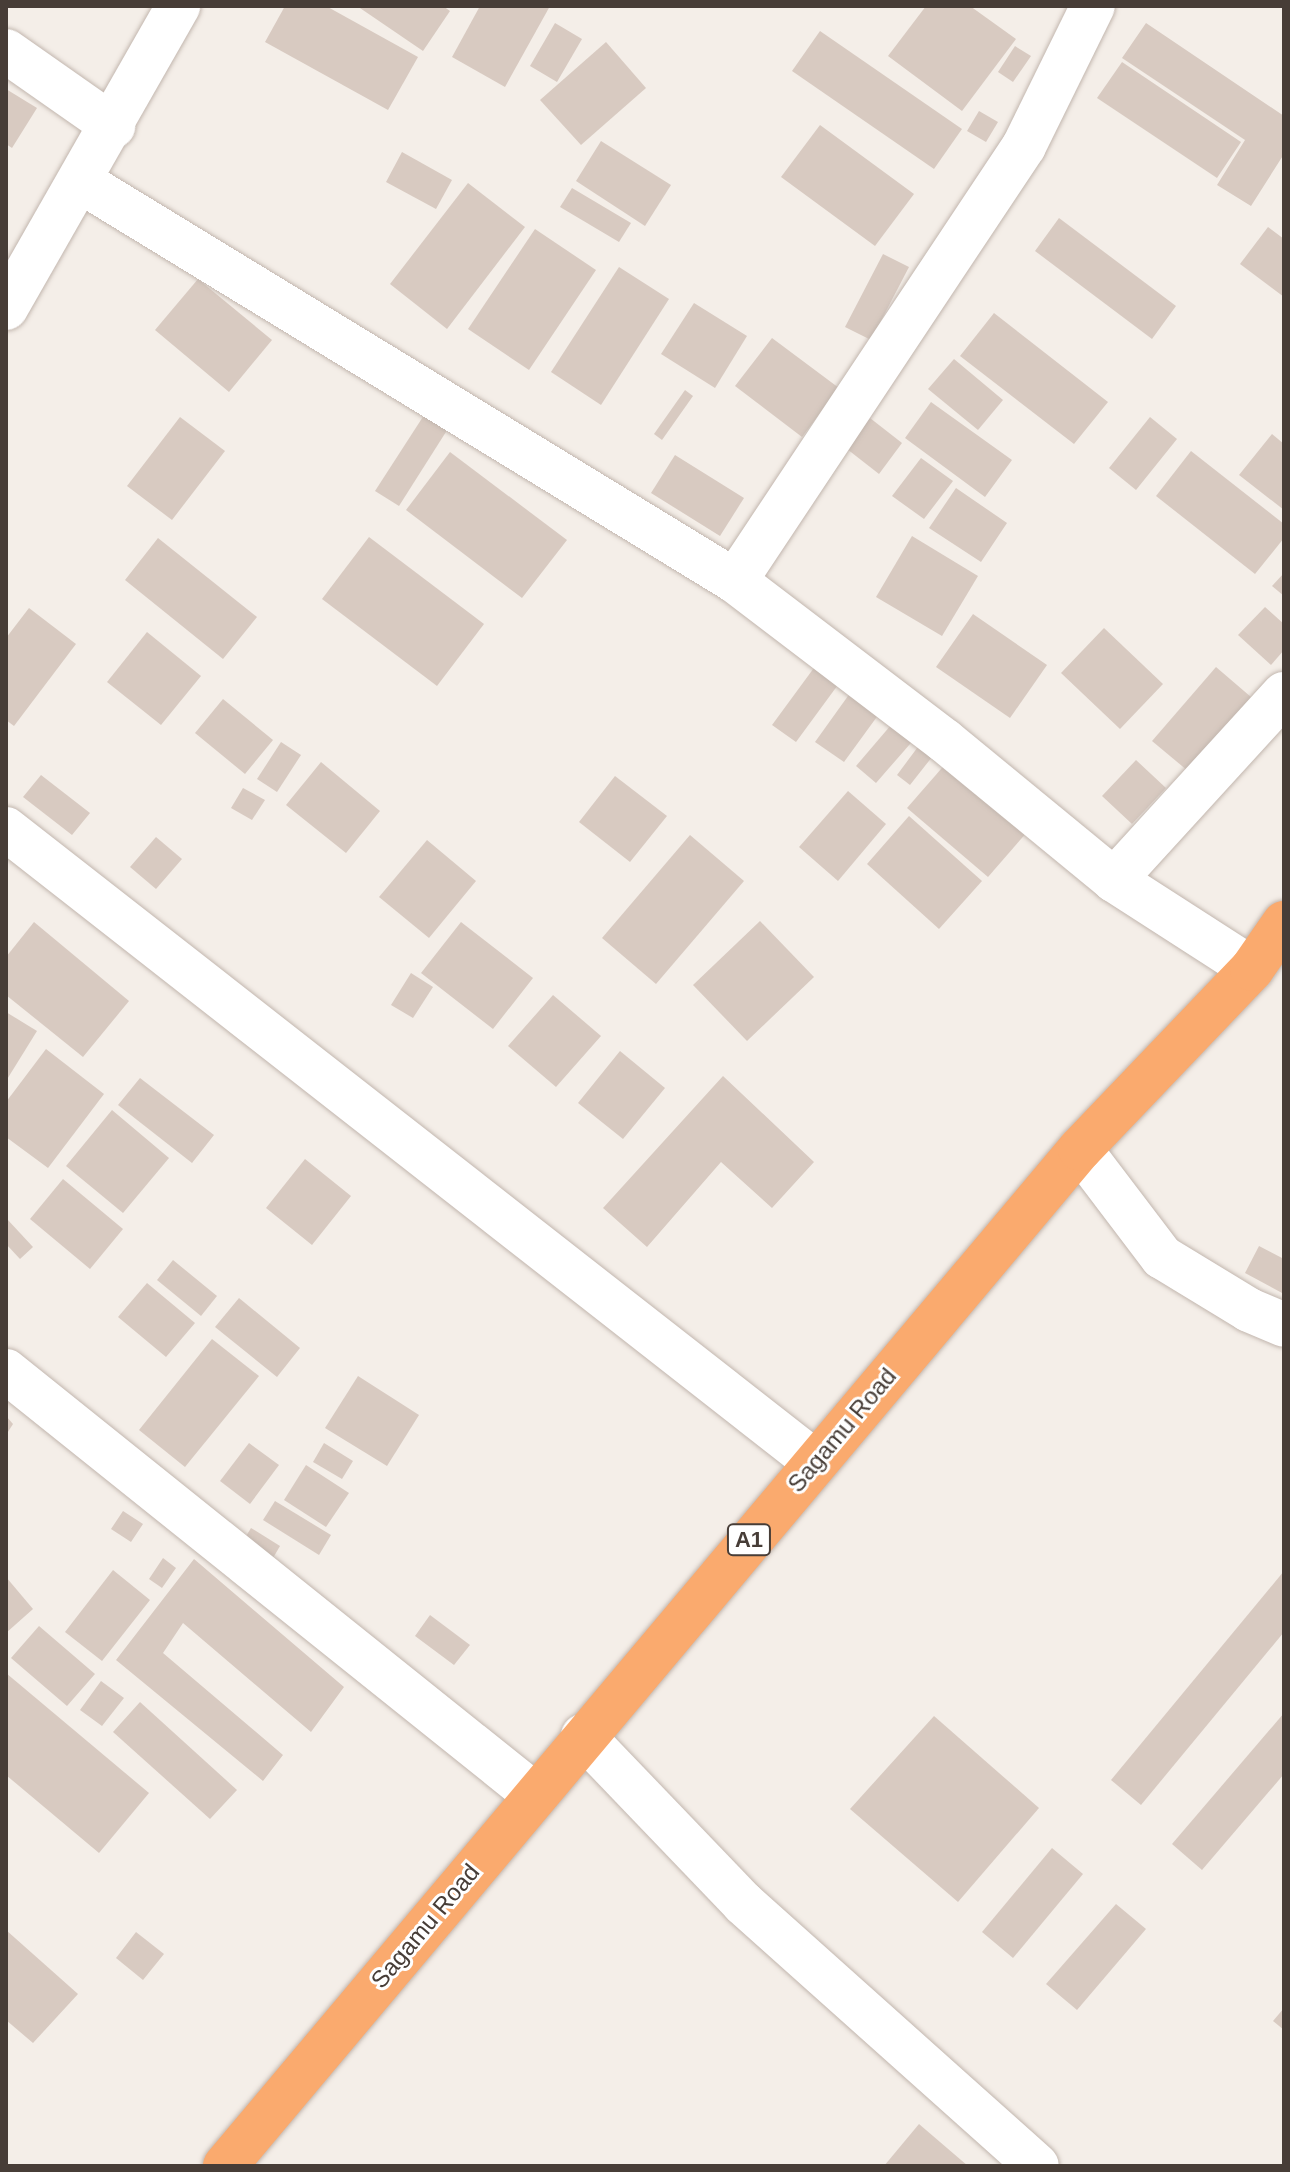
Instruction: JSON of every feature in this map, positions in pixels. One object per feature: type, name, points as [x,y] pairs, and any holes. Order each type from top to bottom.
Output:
[{"type":"highway","name":"Sagamu Road","points":[[225,2166],[583,1736],[1080,1149],[1252,969],[1284,923]]},
{"type":"street","points":[[6,308],[113,126],[178,6]]},
{"type":"street","points":[[735,581],[1024,146],[1093,6]]},
{"type":"street","points":[[6,51],[113,126]]},
{"type":"street","points":[[80,181],[735,581],[945,741],[1114,880],[1252,969]]},
{"type":"street","points":[[1114,880],[1284,694]]},
{"type":"street","points":[[6,829],[815,1462]]},
{"type":"street","points":[[1080,1149],[1162,1257],[1249,1310],[1284,1325]]},
{"type":"street","points":[[6,1371],[535,1795]]},
{"type":"street","points":[[583,1736],[743,1903],[1037,2166]]},
{"type":"building","points":[[285,6],[326,6],[418,57],[388,110],[265,42]]},
{"type":"building","points":[[357,6],[443,6],[450,11],[423,51]]},
{"type":"building","points":[[480,6],[550,6],[505,87],[452,57]]},
{"type":"building","points":[[926,6],[970,6],[1016,39],[962,111],[888,56]]},
{"type":"building","points":[[555,23],[582,39],[557,82],[530,66]]},
{"type":"building","points":[[1146,23],[1284,116],[1284,154],[1251,206],[1217,185],[1245,140],[1122,58]]},
{"type":"building","points":[[820,31],[962,129],[934,169],[792,71]]},
{"type":"building","points":[[606,42],[646,88],[581,145],[540,100]]},
{"type":"building","points":[[1015,46],[1031,56],[1013,82],[998,72]]},
{"type":"building","points":[[1122,62],[1241,142],[1217,178],[1097,98]]},
{"type":"building","points":[[6,89],[37,108],[12,148],[6,144]]},
{"type":"building","points":[[979,111],[998,122],[986,142],[967,131]]},
{"type":"building","points":[[820,125],[914,194],[875,246],[781,177]]},
{"type":"building","points":[[601,141],[671,185],[645,226],[576,181]]},
{"type":"building","points":[[402,152],[452,180],[436,209],[386,182]]},
{"type":"building","points":[[468,183],[525,227],[447,329],[390,284]]},
{"type":"building","points":[[572,188],[631,223],[619,242],[560,207]]},
{"type":"building","points":[[1059,218],[1176,306],[1152,339],[1035,251]]},
{"type":"building","points":[[1268,227],[1284,239],[1284,297],[1240,264]]},
{"type":"building","points":[[535,229],[596,270],[529,370],[468,329]]},
{"type":"building","points":[[883,254],[909,267],[871,340],[845,327]]},
{"type":"building","points":[[619,267],[669,299],[601,405],[551,372]]},
{"type":"building","points":[[198,279],[272,340],[229,392],[155,330]]},
{"type":"building","points":[[694,303],[747,336],[715,388],[661,354]]},
{"type":"building","points":[[994,313],[1108,402],[1074,444],[960,356]]},
{"type":"building","points":[[772,338],[839,388],[802,437],[735,386]]},
{"type":"building","points":[[954,359],[1003,400],[978,430],[928,389]]},
{"type":"building","points":[[685,390],[693,396],[662,440],[654,434]]},
{"type":"building","points":[[931,402],[1012,460],[985,497],[905,438]]},
{"type":"building","points":[[428,409],[451,424],[399,506],[375,491]]},
{"type":"building","points":[[180,417],[225,451],[172,520],[127,486]]},
{"type":"building","points":[[1150,417],[1177,439],[1136,490],[1109,468]]},
{"type":"building","points":[[870,418],[902,443],[879,474],[847,449]]},
{"type":"building","points":[[1272,434],[1284,444],[1284,510],[1239,475]]},
{"type":"building","points":[[1191,451],[1284,524],[1284,538],[1255,574],[1156,496]]},
{"type":"building","points":[[450,452],[567,540],[522,598],[406,510]]},
{"type":"building","points":[[675,455],[744,498],[720,536],[651,493]]},
{"type":"building","points":[[921,458],[953,481],[924,519],[892,496]]},
{"type":"building","points":[[956,488],[1007,523],[981,562],[929,528]]},
{"type":"building","points":[[912,536],[978,576],[942,636],[876,597]]},
{"type":"building","points":[[369,537],[484,624],[437,686],[322,599]]},
{"type":"building","points":[[158,538],[257,617],[223,659],[125,580]]},
{"type":"building","points":[[1284,573],[1284,596],[1272,586]]},
{"type":"building","points":[[1265,607],[1284,624],[1284,650],[1271,665],[1238,635]]},
{"type":"building","points":[[29,608],[76,644],[14,726],[6,720],[6,638]]},
{"type":"building","points":[[973,614],[1047,665],[1010,718],[936,667]]},
{"type":"building","points":[[1104,628],[1163,684],[1120,729],[1061,673]]},
{"type":"building","points":[[147,632],[201,676],[161,725],[107,682]]},
{"type":"building","points":[[819,661],[843,678],[796,742],[772,725]]},
{"type":"building","points":[[1216,667],[1251,697],[1188,771],[1152,741]]},
{"type":"building","points":[[858,682],[887,703],[844,762],[815,742]]},
{"type":"building","points":[[223,699],[273,740],[245,774],[195,733]]},
{"type":"building","points":[[897,718],[917,736],[876,783],[856,766]]},
{"type":"building","points":[[929,732],[943,743],[910,785],[897,775]]},
{"type":"building","points":[[281,742],[301,755],[277,792],[257,779]]},
{"type":"building","points":[[1136,760],[1166,788],[1132,824],[1102,796]]},
{"type":"building","points":[[948,761],[1028,831],[988,877],[907,808]]},
{"type":"building","points":[[321,762],[380,811],[346,853],[286,805]]},
{"type":"building","points":[[41,775],[90,813],[72,835],[23,797]]},
{"type":"building","points":[[615,776],[667,816],[630,862],[579,822]]},
{"type":"building","points":[[243,788],[265,800],[252,820],[231,808]]},
{"type":"building","points":[[848,791],[886,824],[838,881],[799,847]]},
{"type":"building","points":[[909,816],[982,881],[939,929],[867,864]]},
{"type":"building","points":[[690,835],[744,881],[656,984],[602,938]]},
{"type":"building","points":[[156,837],[182,859],[156,889],[130,867]]},
{"type":"building","points":[[427,840],[476,881],[429,938],[379,897]]},
{"type":"building","points":[[760,921],[814,977],[747,1041],[693,985]]},
{"type":"building","points":[[34,922],[129,1001],[83,1057],[6,995],[6,957]]},
{"type":"building","points":[[461,922],[533,978],[493,1029],[421,973]]},
{"type":"building","points":[[411,973],[433,987],[413,1018],[391,1005]]},
{"type":"building","points":[[553,995],[601,1036],[556,1087],[508,1046]]},
{"type":"building","points":[[6,1012],[37,1031],[6,1081]]},
{"type":"building","points":[[46,1049],[104,1094],[48,1168],[6,1137],[6,1102]]},
{"type":"building","points":[[620,1051],[665,1088],[623,1139],[578,1103]]},
{"type":"building","points":[[723,1076],[814,1162],[772,1208],[721,1162],[647,1247],[603,1208]]},
{"type":"building","points":[[140,1078],[214,1135],[192,1163],[118,1105]]},
{"type":"building","points":[[112,1110],[169,1158],[123,1213],[66,1166]]},
{"type":"building","points":[[305,1159],[351,1196],[312,1245],[266,1208]]},
{"type":"building","points":[[63,1179],[123,1229],[90,1269],[30,1219]]},
{"type":"building","points":[[7,1219],[33,1247],[20,1259],[6,1244]]},
{"type":"building","points":[[1259,1246],[1284,1259],[1284,1294],[1245,1273]]},
{"type":"building","points":[[173,1260],[217,1296],[201,1316],[157,1280]]},
{"type":"building","points":[[147,1283],[195,1323],[166,1357],[118,1317]]},
{"type":"building","points":[[239,1298],[300,1348],[277,1377],[215,1327]]},
{"type":"building","points":[[212,1339],[259,1376],[185,1467],[139,1430]]},
{"type":"building","points":[[358,1376],[419,1415],[387,1466],[325,1428]]},
{"type":"building","points":[[6,1416],[13,1424],[6,1435]]},
{"type":"building","points":[[249,1443],[279,1465],[250,1504],[220,1481]]},
{"type":"building","points":[[324,1443],[353,1461],[342,1479],[313,1462]]},
{"type":"building","points":[[306,1465],[349,1493],[326,1527],[284,1500]]},
{"type":"building","points":[[275,1501],[331,1535],[319,1555],[263,1520]]},
{"type":"building","points":[[123,1511],[143,1524],[131,1542],[111,1529]]},
{"type":"building","points":[[251,1528],[280,1546],[269,1565],[240,1546]]},
{"type":"building","points":[[163,1558],[176,1568],[162,1588],[149,1579]]},
{"type":"building","points":[[194,1559],[344,1687],[311,1732],[183,1623],[163,1653],[283,1755],[263,1781],[116,1660]]},
{"type":"building","points":[[113,1570],[150,1600],[102,1661],[65,1632]]},
{"type":"building","points":[[1284,1571],[1284,1632],[1141,1805],[1111,1780]]},
{"type":"building","points":[[6,1577],[33,1609],[6,1633]]},
{"type":"building","points":[[430,1615],[470,1645],[454,1665],[415,1636]]},
{"type":"building","points":[[39,1626],[95,1674],[67,1706],[11,1658]]},
{"type":"building","points":[[6,1673],[149,1793],[99,1853],[6,1775]]},
{"type":"building","points":[[101,1681],[124,1698],[102,1726],[80,1710]]},
{"type":"building","points":[[140,1702],[237,1790],[210,1819],[113,1732]]},
{"type":"building","points":[[1284,1713],[1284,1774],[1202,1870],[1172,1844]]},
{"type":"building","points":[[934,1716],[1039,1808],[958,1902],[850,1809]]},
{"type":"building","points":[[1052,1848],[1083,1874],[1013,1958],[982,1932]]},
{"type":"building","points":[[1116,1904],[1146,1929],[1077,2010],[1046,1984]]},
{"type":"building","points":[[6,1930],[78,1994],[33,2043],[6,2020]]},
{"type":"building","points":[[136,1932],[164,1954],[143,1980],[116,1958]]},
{"type":"building","points":[[1284,2008],[1284,2030],[1273,2021]]},
{"type":"building","points":[[919,2124],[968,2166],[884,2166]]}]
